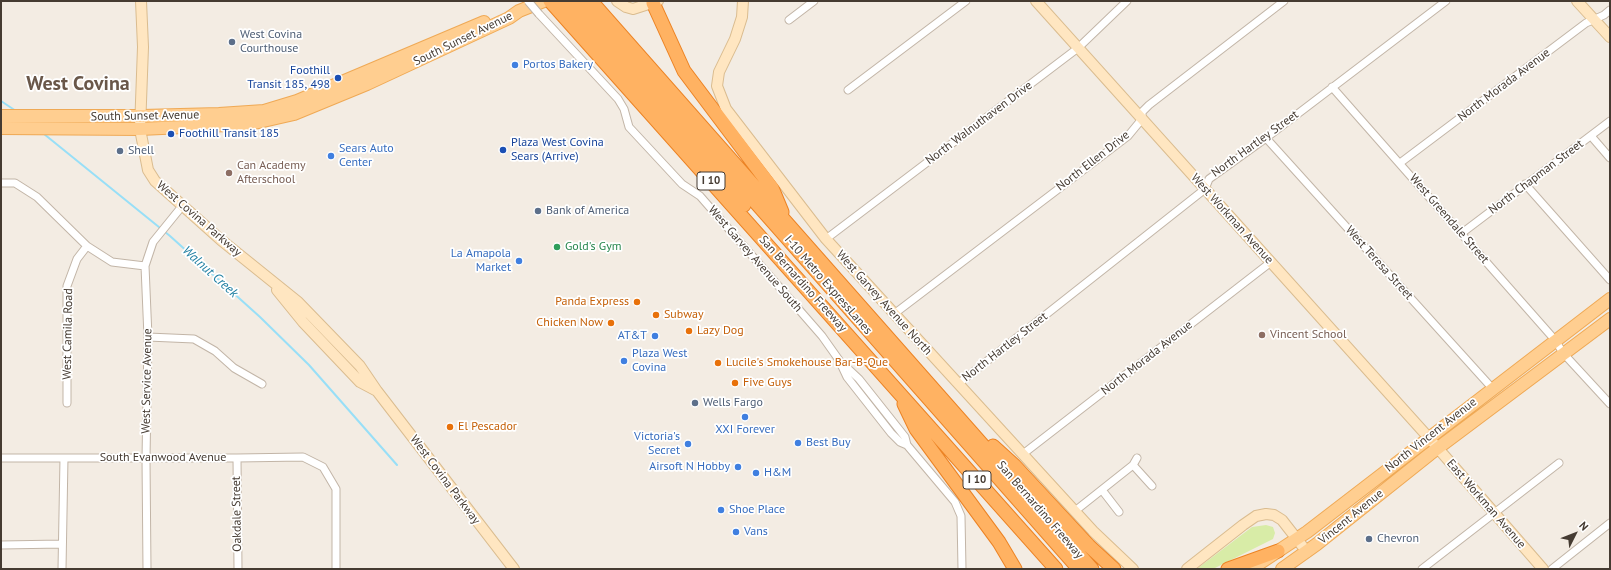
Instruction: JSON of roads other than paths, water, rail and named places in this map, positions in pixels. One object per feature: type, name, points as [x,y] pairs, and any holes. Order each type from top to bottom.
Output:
[{"type":"highway","name":"I-10 Metro ExpressLanes","points":[[578,1],[1079,569]]},
{"type":"highway","name":"San Bernardino Freeway","points":[[591,1],[1092,569]]},
{"type":"highway","name":"I-10 Metro ExpressLanes","points":[[556,2],[1066,569]]},
{"type":"highway","name":"San Bernardino Freeway","points":[[556,2],[1056,569]]},
{"type":"highway","points":[[655,2],[684,71],[772,188],[786,223]]},
{"type":"highway","points":[[898,391],[916,429],[999,542],[1015,569]]},
{"type":"highway","points":[[948,406],[1014,465],[1089,546],[1114,569]]},
{"type":"highway","points":[[1228,569],[1278,551]]},
{"type":"highway","points":[[1080,555],[1101,569]]},
{"type":"main road","points":[[519,11],[556,2]]},
{"type":"main road","name":"South Sunset Avenue","points":[[1,128],[142,116],[264,111],[297,101],[506,12],[519,11]]},
{"type":"main road","name":"South Sunset Avenue","points":[[1,116],[140,129],[250,124],[294,114],[420,60],[509,18],[519,11]]},
{"type":"main road","name":"North Vincent Avenue","points":[[1251,569],[1297,539],[1610,299]]},
{"type":"main road","name":"North Vincent Avenue","points":[[1437,448],[1610,318]]},
{"type":"main road","name":"Vincent Avenue","points":[[1282,569],[1307,552],[1437,448]]},
{"type":"street","name":"West Covina Parkway","points":[[141,1],[143,47],[142,116],[140,129],[148,170],[161,188],[272,283],[298,302],[353,358],[367,374],[377,391],[514,569]]},
{"type":"street","name":"West Garvey Avenue South","points":[[528,1],[618,99],[624,109],[629,126],[682,184],[700,196],[822,336],[838,360],[859,379],[905,437],[907,445],[955,502],[961,516],[962,569]]},
{"type":"street","points":[[617,1],[626,7],[633,9],[655,2]]},
{"type":"street","name":"West Garvey Avenue North","points":[[743,1],[742,17],[735,39],[718,72],[716,86],[719,96],[726,109],[826,239],[1075,511],[1113,551],[1133,569]]},
{"type":"street","points":[[789,20],[814,1]]},
{"type":"street","points":[[848,90],[966,1]]},
{"type":"street","name":"West Workman Avenue","points":[[1036,1],[1429,438]]},
{"type":"street","name":"North Walnuthaven Drive","points":[[826,239],[1078,48],[1126,1]]},
{"type":"street","name":"North Ellen Drive","points":[[894,314],[1128,136],[1142,119],[1142,112],[1149,105],[1284,1]]},
{"type":"street","name":"North Hartley Street","points":[[958,384],[1205,189],[1208,179],[1266,138],[1446,1]]},
{"type":"street","points":[[1577,1],[1610,37]]},
{"type":"street","name":"North Morada Avenue","points":[[1400,164],[1586,23],[1595,20],[1610,10]]},
{"type":"street","name":"West Greendale Street","points":[[1332,87],[1555,340],[1563,353],[1610,404]]},
{"type":"street","name":"North Chapman Street","points":[[1462,233],[1610,121]]},
{"type":"street","points":[[1591,136],[1610,158]]},
{"type":"street","name":"West Teresa Street","points":[[1266,138],[1492,388]]},
{"type":"street","points":[[1,183],[15,183],[37,197],[87,246],[112,262],[145,266]]},
{"type":"street","points":[[1525,184],[1610,280]]},
{"type":"street","name":"West Service Avenue","points":[[148,569],[146,459],[148,337],[145,266],[153,242],[183,206]]},
{"type":"street","name":"West Camila Road","points":[[67,403],[67,286],[78,259],[87,246]]},
{"type":"street","name":"North Morada Avenue","points":[[1022,454],[1271,262]]},
{"type":"street","name":"West Covina Parkway","points":[[272,283],[303,322],[360,382],[377,391]]},
{"type":"street","points":[[278,292],[289,301],[298,302]]},
{"type":"street","points":[[303,322],[313,325],[348,361],[353,358]]},
{"type":"street","points":[[148,337],[194,340],[215,351],[234,368],[262,384]]},
{"type":"street","name":"East Workman Avenue","points":[[1429,438],[1543,569]]},
{"type":"street","name":"South Evanwood Avenue","points":[[1,458],[146,459],[303,456],[322,467],[336,489],[336,569]]},
{"type":"street","points":[[62,569],[64,458]]},
{"type":"street","name":"Oakdale Street","points":[[237,458],[238,569]]},
{"type":"street","points":[[1075,511],[1135,462],[1152,486]]},
{"type":"street","points":[[1422,569],[1558,463]]},
{"type":"street","points":[[1102,490],[1118,512]]},
{"type":"street","points":[[1187,569],[1256,516],[1266,514],[1274,515],[1282,520],[1307,552]]},
{"type":"street","points":[[1552,569],[1610,523]]},
{"type":"street","points":[[1,545],[62,544]]},
{"type":"waterway","name":"Walnut Creek","points":[[1,101],[16,111]]},
{"type":"waterway","name":"Walnut Creek","points":[[44,134],[170,236],[260,317],[309,365],[397,465]]},
{"type":"place","name":"West Covina Courthouse","points":[[232,42]]},
{"type":"place","name":"Portos Bakery","points":[[515,65]]},
{"type":"place","name":"Foothill Transit 185, 498","points":[[338,78]]},
{"type":"place","name":"Foothill Transit 185","points":[[171,134]]},
{"type":"place","name":"Plaza West Covina Sears (Arrive)","points":[[503,150]]},
{"type":"place","name":"Shell","points":[[120,151]]},
{"type":"place","name":"Sears Auto Center","points":[[331,156]]},
{"type":"place","name":"Can Academy Afterschool","points":[[229,173]]},
{"type":"place","name":"Bank of America","points":[[538,211]]},
{"type":"place","name":"Gold's Gym","points":[[557,247]]},
{"type":"place","name":"La Amapola Market","points":[[519,261]]},
{"type":"place","name":"Panda Express","points":[[637,302]]},
{"type":"place","name":"Subway","points":[[656,315]]},
{"type":"place","name":"Chicken Now","points":[[611,323]]},
{"type":"place","name":"Lazy Dog","points":[[689,331]]},
{"type":"place","name":"Vincent School","points":[[1262,335]]},
{"type":"place","name":"AT&T","points":[[655,336]]},
{"type":"place","name":"Plaza West Covina","points":[[624,361]]},
{"type":"place","name":"Lucile's Smokehouse Bar-B-Que","points":[[718,363]]},
{"type":"place","name":"Five Guys","points":[[735,383]]},
{"type":"place","name":"Wells Fargo","points":[[695,403]]},
{"type":"place","name":"XXI Forever","points":[[745,417]]},
{"type":"place","name":"El Pescador","points":[[450,427]]},
{"type":"place","name":"Best Buy","points":[[798,443]]},
{"type":"place","name":"Victoria's Secret","points":[[688,444]]},
{"type":"place","name":"Airsoft N Hobby","points":[[738,467]]},
{"type":"place","name":"H&M","points":[[756,473]]},
{"type":"place","name":"Shoe Place","points":[[721,510]]},
{"type":"place","name":"Vans","points":[[736,532]]},
{"type":"place","name":"Chevron","points":[[1369,539]]},
{"type":"district","name":"West Covina","points":[[78,84]]}]
